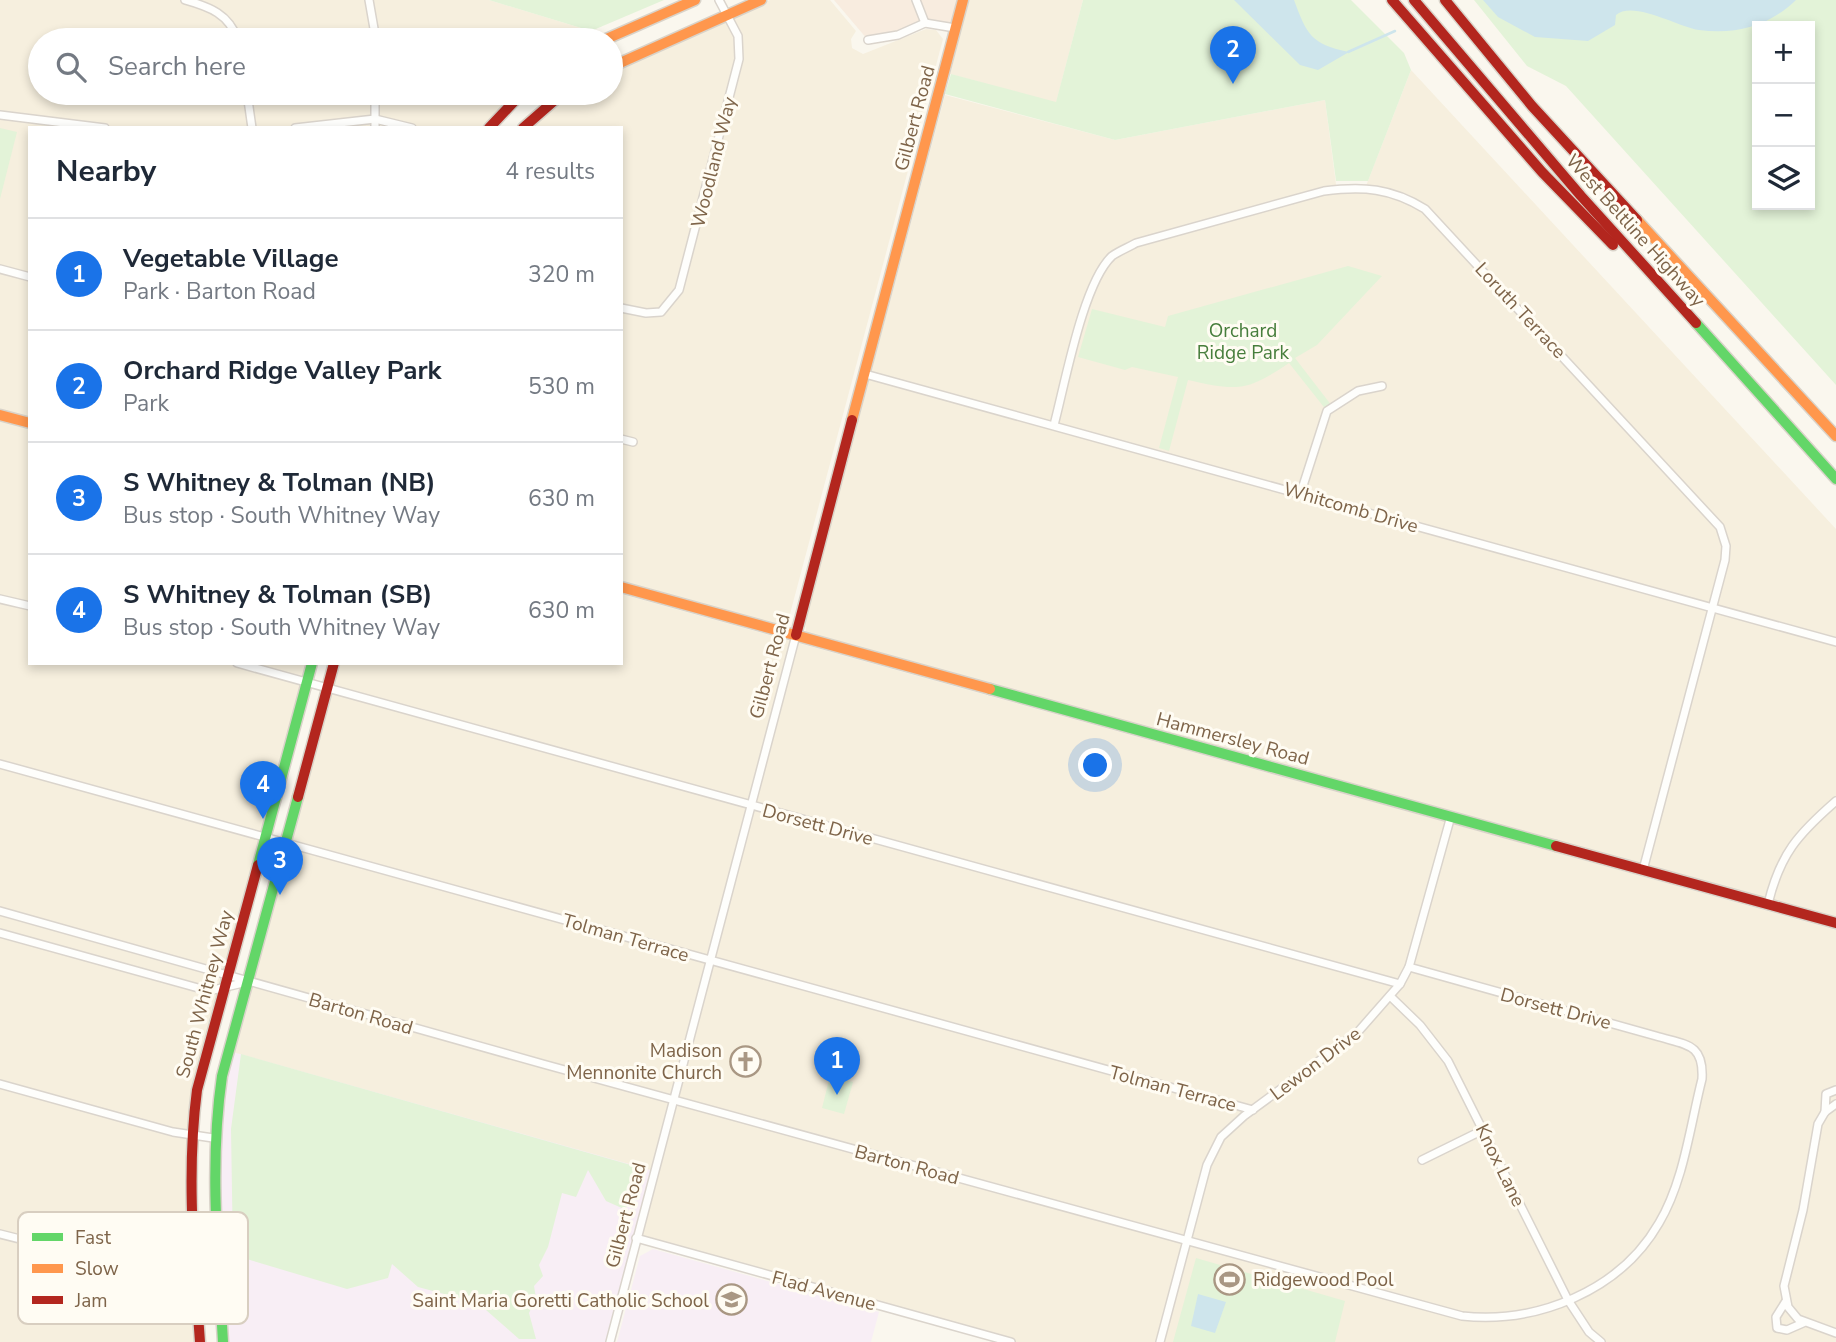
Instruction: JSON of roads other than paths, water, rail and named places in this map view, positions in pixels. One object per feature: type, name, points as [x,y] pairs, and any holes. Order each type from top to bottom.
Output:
[{"type":"main road","points":[[623,32],[695,0]]},
{"type":"main road","points":[[623,62],[761,0]]},
{"type":"main road","name":"Gilbert Road","points":[[796,635],[964,0]]},
{"type":"main road","points":[[1392,0],[1542,172],[1751,386]]},
{"type":"main road","name":"West Beltline Highway","points":[[1414,0],[1518,124],[1836,479]]},
{"type":"main road","name":"West Beltline Highway","points":[[1445,0],[1532,106],[1836,436]]},
{"type":"main road","points":[[1455,0],[1532,106]]},
{"type":"main road","points":[[491,126],[511,105]]},
{"type":"main road","points":[[527,126],[537,121],[552,105]]},
{"type":"main road","points":[[0,415],[28,422]]},
{"type":"main road","name":"Hammersley Road","points":[[623,588],[1836,923]]},
{"type":"main road","name":"South Whitney Way","points":[[190,1212],[190,1135],[203,1060],[311,665]]},
{"type":"main road","name":"South Whitney Way","points":[[216,1212],[213,1138],[222,1076],[333,665]]},
{"type":"main road","name":"South Whitney Way","points":[[199,1324],[200,1342]]},
{"type":"main road","name":"South Whitney Way","points":[[222,1324],[223,1342]]},
{"type":"street","points":[[186,0],[220,13],[234,28]]},
{"type":"street","points":[[369,0],[374,28]]},
{"type":"street","name":"Woodland Way","points":[[623,308],[661,312],[679,290],[739,59],[738,36],[719,0]]},
{"type":"street","points":[[916,0],[925,23]]},
{"type":"street","points":[[868,40],[898,36],[925,23],[955,28]]},
{"type":"street","points":[[249,105],[252,126]]},
{"type":"street","points":[[375,105],[375,123]]},
{"type":"street","points":[[0,115],[21,120],[84,126]]},
{"type":"street","points":[[21,120],[34,126]]},
{"type":"street","points":[[327,126],[375,123],[397,126]]},
{"type":"street","name":"Loruth Terrace","points":[[1054,425],[1089,297],[1097,277],[1113,256],[1136,243],[1324,191],[1354,187],[1381,189],[1406,197],[1440,222],[1720,527],[1726,546],[1725,561],[1643,870]]},
{"type":"street","points":[[0,270],[28,277]]},
{"type":"street","name":"Whitcomb Drive","points":[[865,374],[1301,492],[1836,642]]},
{"type":"street","points":[[1301,492],[1327,411],[1358,391],[1382,386]]},
{"type":"street","points":[[623,440],[633,442]]},
{"type":"street","points":[[0,598],[28,605]]},
{"type":"street","name":"Gilbert Road","points":[[610,1342],[796,635]]},
{"type":"street","name":"Dorsett Drive","points":[[244,665],[1399,984]]},
{"type":"street","name":"Tolman Terrace","points":[[0,764],[1253,1110]]},
{"type":"street","points":[[1768,904],[1782,860],[1797,836],[1836,801]]},
{"type":"street","name":"Lewon Drive","points":[[1160,1342],[1207,1165],[1221,1137],[1357,1033],[1399,984],[1409,967],[1451,817]]},
{"type":"street","name":"Barton Road","points":[[0,911],[1186,1241],[1462,1316],[1490,1319],[1520,1316],[1597,1287],[1643,1247],[1660,1222],[1674,1191],[1702,1079],[1703,1061],[1699,1055]]},
{"type":"street","points":[[0,933],[209,991],[223,990],[248,982]]},
{"type":"street","name":"Dorsett Drive","points":[[1409,967],[1656,1036],[1695,1048],[1699,1055]]},
{"type":"street","name":"Knox Lane","points":[[1390,996],[1420,1025],[1448,1061],[1568,1300],[1589,1332],[1601,1342]]},
{"type":"street","points":[[0,1084],[190,1135],[213,1138]]},
{"type":"street","points":[[1825,1112],[1826,1094],[1836,1090]]},
{"type":"street","points":[[1836,1104],[1825,1112],[1818,1124],[1813,1142],[1808,1188],[1784,1286],[1786,1301],[1792,1314],[1803,1323],[1836,1333]]},
{"type":"street","points":[[1422,1160],[1483,1130]]},
{"type":"street","points":[[0,1234],[18,1239]]},
{"type":"street","name":"Flad Avenue","points":[[636,1238],[1011,1342]]},
{"type":"street","points":[[1786,1301],[1776,1317],[1777,1328],[1787,1330],[1803,1323]]},
{"type":"water","points":[[1234,0],[1294,0],[1312,36],[1326,45],[1349,52],[1318,70],[1300,65]]},
{"type":"water","points":[[1483,0],[1796,0],[1765,21],[1752,21],[1751,27],[1726,31],[1699,30],[1644,12],[1624,11],[1616,15],[1615,25],[1588,41],[1535,37],[1498,17]]},
{"type":"water","points":[[1198,1294],[1226,1302],[1215,1333],[1191,1326]]},
{"type":"waterway","points":[[1348,52],[1395,31]]},
{"type":"place","name":"Orchard Ridge Valley Park","points":[[1233,84]]},
{"type":"place","name":"S Whitney & Tolman (SB)","points":[[263,819]]},
{"type":"place","name":"S Whitney & Tolman (NB)","points":[[280,895]]},
{"type":"place","name":"Madison Mennonite Church","points":[[745,1061]]},
{"type":"place","name":"Vegetable Village","points":[[837,1095]]},
{"type":"place","name":"Ridgewood Pool","points":[[1230,1279]]},
{"type":"place","name":"Saint Maria Goretti Catholic School","points":[[732,1300]]},
{"type":"park label","name":"Orchard Ridge Park","points":[[1243,341]]}]
